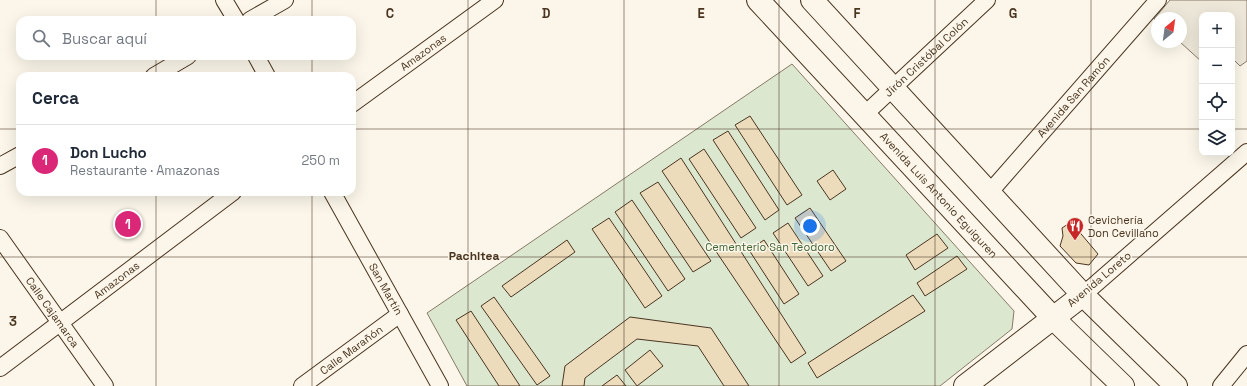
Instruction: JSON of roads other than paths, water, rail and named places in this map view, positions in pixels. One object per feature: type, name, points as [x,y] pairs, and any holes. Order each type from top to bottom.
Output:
[{"type":"main road","name":"Avenida Luis Antonio Eguiguren","points":[[758,0],[1053,318],[1123,386]]},
{"type":"main road","points":[[812,0],[1083,295],[1176,386]]},
{"type":"main road","name":"Avenida Loreto","points":[[965,386],[1083,295]]},
{"type":"street","points":[[224,0],[234,16]]},
{"type":"street","points":[[257,16],[285,0]]},
{"type":"street","name":"Amazonas","points":[[356,101],[495,0]]},
{"type":"street","name":"Jirón Cristóbal Colón","points":[[864,115],[987,0]]},
{"type":"street","name":"Avenida San Ramón","points":[[990,193],[1158,0]]},
{"type":"street","points":[[161,72],[181,60]]},
{"type":"street","points":[[258,60],[265,72]]},
{"type":"street","name":"Avenida Loreto","points":[[1083,295],[1247,152]]},
{"type":"street","points":[[0,166],[16,156]]},
{"type":"street","name":"Amazonas","points":[[0,368],[229,196]]},
{"type":"street","name":"San Martín","points":[[334,196],[440,386]]},
{"type":"street","name":"Calle Cajamarca","points":[[0,238],[105,386]]},
{"type":"street","name":"Calle Marañón","points":[[302,386],[400,314]]},
{"type":"street","points":[[1221,386],[1247,354]]},
{"type":"place","name":"Don Lucho","points":[[128,224]]},
{"type":"place","name":"Cevichería Don Cevillano","points":[[1075,241]]},
{"type":"district","name":"Pachitea","points":[[474,256]]},
{"type":"park label","name":"Cementerio San Teodoro","points":[[770,247]]}]
